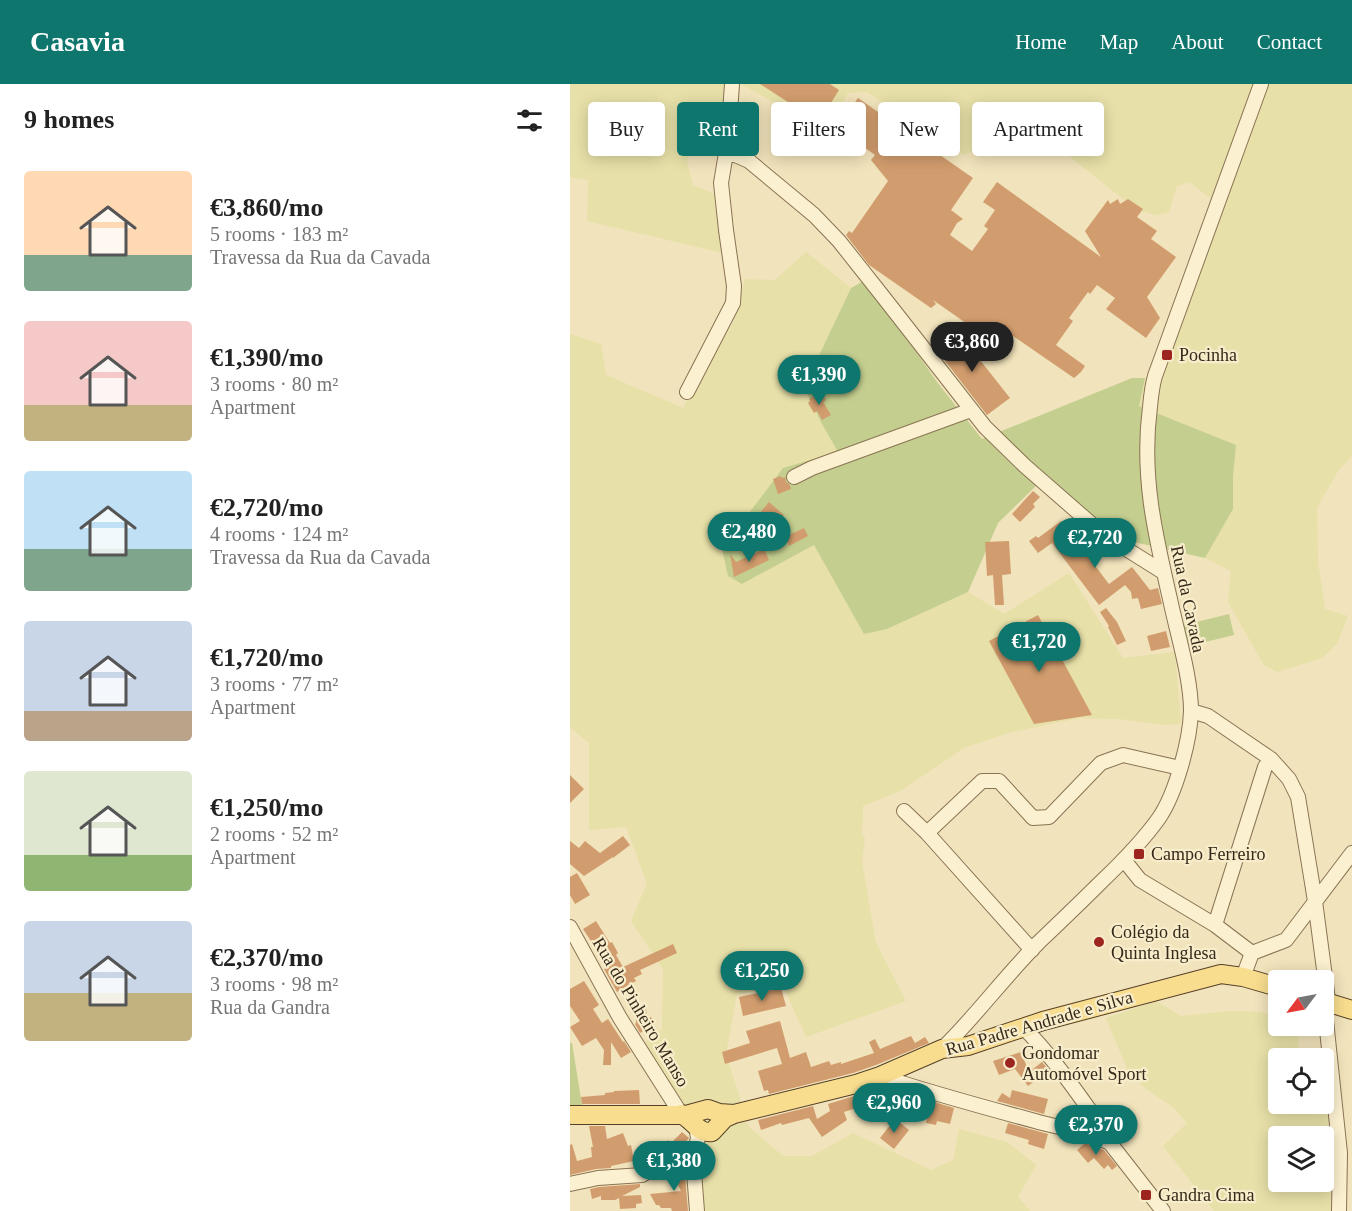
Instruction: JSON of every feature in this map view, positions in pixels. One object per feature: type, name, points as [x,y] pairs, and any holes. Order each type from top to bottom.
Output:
[{"type":"main road","name":"Rua Padre Andrade e Silva","points":[[570,1115],[690,1114],[704,1128],[734,1114],[856,1084],[942,1050],[968,1047],[1043,1021],[1221,974],[1268,984]]},
{"type":"main road","points":[[1334,1004],[1352,1010]]},
{"type":"street","points":[[730,102],[732,84]]},
{"type":"street","name":"Rua da Cavada","points":[[942,1050],[1032,950],[1138,846],[1160,817],[1180,768],[1191,711],[1189,685],[1163,572],[1149,493],[1146,457],[1152,384],[1261,84]]},
{"type":"street","points":[[687,392],[733,303],[734,286],[721,183],[725,156]]},
{"type":"street","points":[[738,156],[749,161],[831,232],[985,427],[1024,466],[1104,535],[1163,572]]},
{"type":"street","points":[[794,477],[812,468],[972,411]]},
{"type":"street","points":[[1191,711],[1208,716],[1270,759],[1289,779],[1298,797],[1315,902],[1322,970]]},
{"type":"street","points":[[927,833],[982,782],[999,781],[1033,818],[1049,817],[1101,763],[1122,755],[1180,768]]},
{"type":"street","points":[[1215,925],[1265,767],[1270,759]]},
{"type":"street","points":[[904,811],[927,833],[1032,950]]},
{"type":"street","points":[[1243,977],[1252,953],[1286,940],[1352,853]]},
{"type":"street","points":[[1124,860],[1140,880],[1215,925],[1252,953]]},
{"type":"street","name":"Rua do Pinheiro Manso","points":[[570,927],[620,1018],[681,1114]]},
{"type":"street","points":[[1024,1028],[1059,1068],[1106,1133],[1110,1143],[1163,1211]]},
{"type":"street","points":[[1328,1036],[1340,1153],[1339,1211]]},
{"type":"street","points":[[880,1076],[918,1089],[1097,1137],[1110,1143]]},
{"type":"street","points":[[570,1184],[598,1178],[642,1175],[677,1155],[704,1128]]},
{"type":"street","points":[[697,1211],[693,1169],[704,1128]]},
{"type":"shaded area","points":[[570,84],[725,84],[724,102],[677,102],[677,156],[689,156],[687,162],[693,185],[717,195],[723,253],[587,221],[588,180],[570,177]]},
{"type":"shaded area","points":[[741,84],[1352,84],[1352,456],[1338,471],[1317,508],[1318,562],[1325,609],[1348,616],[1337,644],[1322,658],[1277,672],[1264,665],[1228,602],[1231,571],[1205,558],[1233,509],[1236,445],[1139,406],[1145,378],[1161,378],[1222,208],[1190,182],[1177,186],[1169,212],[1156,215],[1137,210],[1069,156],[1104,156],[1104,102],[972,102],[972,152],[964,155],[960,152],[960,102],[882,102],[867,92],[848,93],[843,102],[773,102]]},
{"type":"shaded area","points":[[806,252],[851,288],[804,387],[838,452],[743,584],[814,545],[887,629],[968,592],[1004,614],[1069,573],[1123,658],[1175,652],[1181,724],[1165,725],[1119,719],[1079,718],[1008,733],[964,748],[900,791],[863,806],[862,835],[865,838],[862,862],[876,943],[906,1001],[806,1037],[783,986],[737,994],[726,1054],[749,1127],[783,1156],[812,1156],[853,1133],[931,1170],[953,1160],[959,1129],[1007,1142],[1036,1165],[1018,1197],[1030,1211],[699,1211],[693,1117],[644,1043],[662,1029],[663,969],[631,921],[647,883],[626,827],[589,830],[589,743],[570,727],[570,334],[601,344],[606,375],[683,408],[734,321],[745,279],[775,280]]},
{"type":"shaded area","points":[[1156,1001],[1181,1016],[1232,1011],[1262,1012],[1268,1015],[1268,1036],[1298,1036],[1299,1048],[1268,1048],[1268,1114],[1329,1114],[1330,1126],[1268,1126],[1268,1192],[1331,1192],[1332,1211],[1214,1211],[1163,1146],[1187,1123],[1173,1107],[1146,1089],[1129,1073],[1106,1018]]},
{"type":"green space","points":[[867,279],[937,382],[982,439],[1132,378],[1145,378],[1139,406],[1236,445],[1233,509],[1205,558],[1125,540],[1075,509],[1043,479],[998,523],[968,592],[887,629],[864,634],[814,545],[742,584],[728,576],[722,549],[783,468],[838,452],[804,387],[851,288]]},
{"type":"green space","points":[[1229,614],[1234,635],[1189,646],[1184,625]]},
{"type":"green space","points":[[570,1043],[572,1043],[582,1105],[570,1105]]},
{"type":"building","points":[[760,84],[830,84],[839,90],[832,102],[788,102]]},
{"type":"building","points":[[866,104],[878,112],[878,156],[941,156],[973,178],[951,210],[963,219],[957,223],[950,235],[972,251],[988,229],[984,226],[995,210],[983,202],[997,182],[1101,257],[1085,231],[1108,200],[1110,204],[1118,199],[1120,204],[1128,199],[1143,209],[1137,217],[1157,231],[1151,239],[1176,257],[1147,297],[1160,318],[1146,338],[1106,309],[1115,298],[1097,285],[1090,294],[1088,292],[1069,318],[1073,321],[1056,345],[1085,366],[1074,378],[1013,336],[1003,349],[933,300],[936,304],[931,308],[869,265],[846,235],[849,231],[852,233],[888,181],[871,160],[875,155],[866,149]]},
{"type":"building","points":[[957,331],[1010,398],[987,415],[935,348]]},
{"type":"building","points":[[821,392],[826,400],[823,402],[831,415],[822,420],[817,411],[814,413],[808,403],[809,399]]},
{"type":"building","points":[[785,477],[791,489],[778,494],[773,479]]},
{"type":"building","points":[[1033,491],[1040,497],[1033,504],[1035,507],[1020,522],[1012,514]]},
{"type":"building","points":[[769,502],[784,515],[763,539],[749,526]]},
{"type":"building","points":[[1061,521],[1109,584],[1132,567],[1150,590],[1158,588],[1162,604],[1141,609],[1138,598],[1132,599],[1131,592],[1125,585],[1099,605],[1052,543],[1038,553],[1029,541],[1036,536],[1038,538]]},
{"type":"building","points":[[804,528],[808,536],[789,546],[785,537]]},
{"type":"building","points":[[1009,541],[1011,574],[1002,575],[1004,605],[995,605],[993,575],[987,576],[985,542]]},
{"type":"building","points":[[764,549],[769,560],[734,577],[730,554],[736,562]]},
{"type":"building","points":[[1106,608],[1117,622],[1126,641],[1117,645],[1100,612]]},
{"type":"building","points":[[1038,615],[1092,715],[1034,724],[989,641]]},
{"type":"building","points":[[1166,631],[1170,647],[1151,651],[1147,636]]},
{"type":"building","points":[[570,775],[584,789],[570,803]]},
{"type":"building","points":[[623,836],[630,845],[584,876],[570,864],[570,841],[579,848],[585,841],[600,853]]},
{"type":"building","points":[[577,873],[590,895],[575,904],[570,895],[570,877]]},
{"type":"building","points":[[596,921],[610,943],[612,942],[623,967],[673,944],[677,953],[640,970],[642,974],[634,978],[636,981],[617,992],[604,969],[606,968],[597,950],[583,929]]},
{"type":"building","points":[[584,981],[599,1005],[593,1009],[602,1023],[608,1019],[631,1052],[621,1058],[611,1042],[611,1065],[603,1065],[604,1050],[596,1038],[582,1046],[570,1027],[580,1021],[570,1006],[570,989]]},
{"type":"building","points":[[781,988],[786,1006],[743,1016],[739,997]]},
{"type":"building","points":[[636,1008],[646,1008],[647,1019],[651,1017],[655,1024],[640,1033],[635,1024]]},
{"type":"building","points":[[780,1021],[790,1058],[806,1052],[811,1067],[829,1061],[831,1065],[841,1062],[841,1064],[874,1053],[869,1042],[875,1039],[880,1049],[911,1036],[915,1043],[925,1037],[929,1043],[853,1073],[769,1094],[768,1090],[764,1091],[758,1071],[782,1064],[777,1048],[725,1064],[722,1052],[750,1043],[746,1031]]},
{"type":"building","points":[[1021,1052],[1029,1072],[1042,1062],[1053,1075],[1045,1082],[1040,1077],[1028,1086],[1015,1069],[999,1075],[993,1061]]},
{"type":"building","points":[[884,1087],[954,1108],[950,1124],[937,1121],[936,1125],[926,1123],[927,1118],[894,1099],[893,1103],[885,1101],[886,1098],[867,1092]]},
{"type":"building","points":[[639,1090],[640,1104],[582,1104],[581,1097],[605,1095],[605,1093],[614,1091]]},
{"type":"building","points":[[1012,1090],[1048,1099],[1044,1114],[997,1101],[1002,1093],[1010,1098]]},
{"type":"building","points":[[867,1092],[867,1096],[863,1094],[868,1098],[869,1104],[844,1112],[847,1120],[822,1137],[809,1118],[782,1125],[781,1123],[761,1130],[758,1120],[813,1106],[817,1119],[830,1111],[828,1104]]},
{"type":"building","points":[[895,1119],[909,1130],[894,1149],[880,1138]]},
{"type":"building","points":[[1008,1123],[1048,1134],[1044,1149],[1028,1144],[1029,1140],[1005,1133]]},
{"type":"building","points":[[589,1126],[605,1126],[607,1139],[623,1133],[628,1146],[631,1145],[634,1161],[611,1166],[611,1168],[570,1175],[570,1145],[572,1144],[577,1161],[592,1157],[591,1147],[593,1147]]},
{"type":"building","points":[[682,1132],[689,1138],[684,1144],[665,1151],[661,1147],[668,1140],[671,1143]]},
{"type":"building","points":[[1085,1143],[1104,1150],[1117,1166],[1112,1170],[1108,1165],[1104,1169],[1094,1158],[1088,1163],[1077,1150]]},
{"type":"building","points":[[680,1163],[684,1163],[688,1211],[661,1208],[656,1205],[650,1194],[681,1191],[673,1174],[665,1174],[654,1179]]},
{"type":"building","points":[[640,1184],[640,1187],[622,1196],[641,1195],[642,1203],[636,1204],[636,1208],[620,1209],[619,1198],[601,1200],[601,1196],[592,1199],[590,1189]]},
{"type":"place","name":"Pocinha","points":[[1167,355]]},
{"type":"place","name":"Campo Ferreiro","points":[[1139,854]]},
{"type":"place","name":"Colégio da Quinta Inglesa","points":[[1099,942]]},
{"type":"place","name":"Gondomar Automóvel Sport","points":[[1010,1063]]},
{"type":"place","name":"Gandra Cima","points":[[1146,1195]]}]
